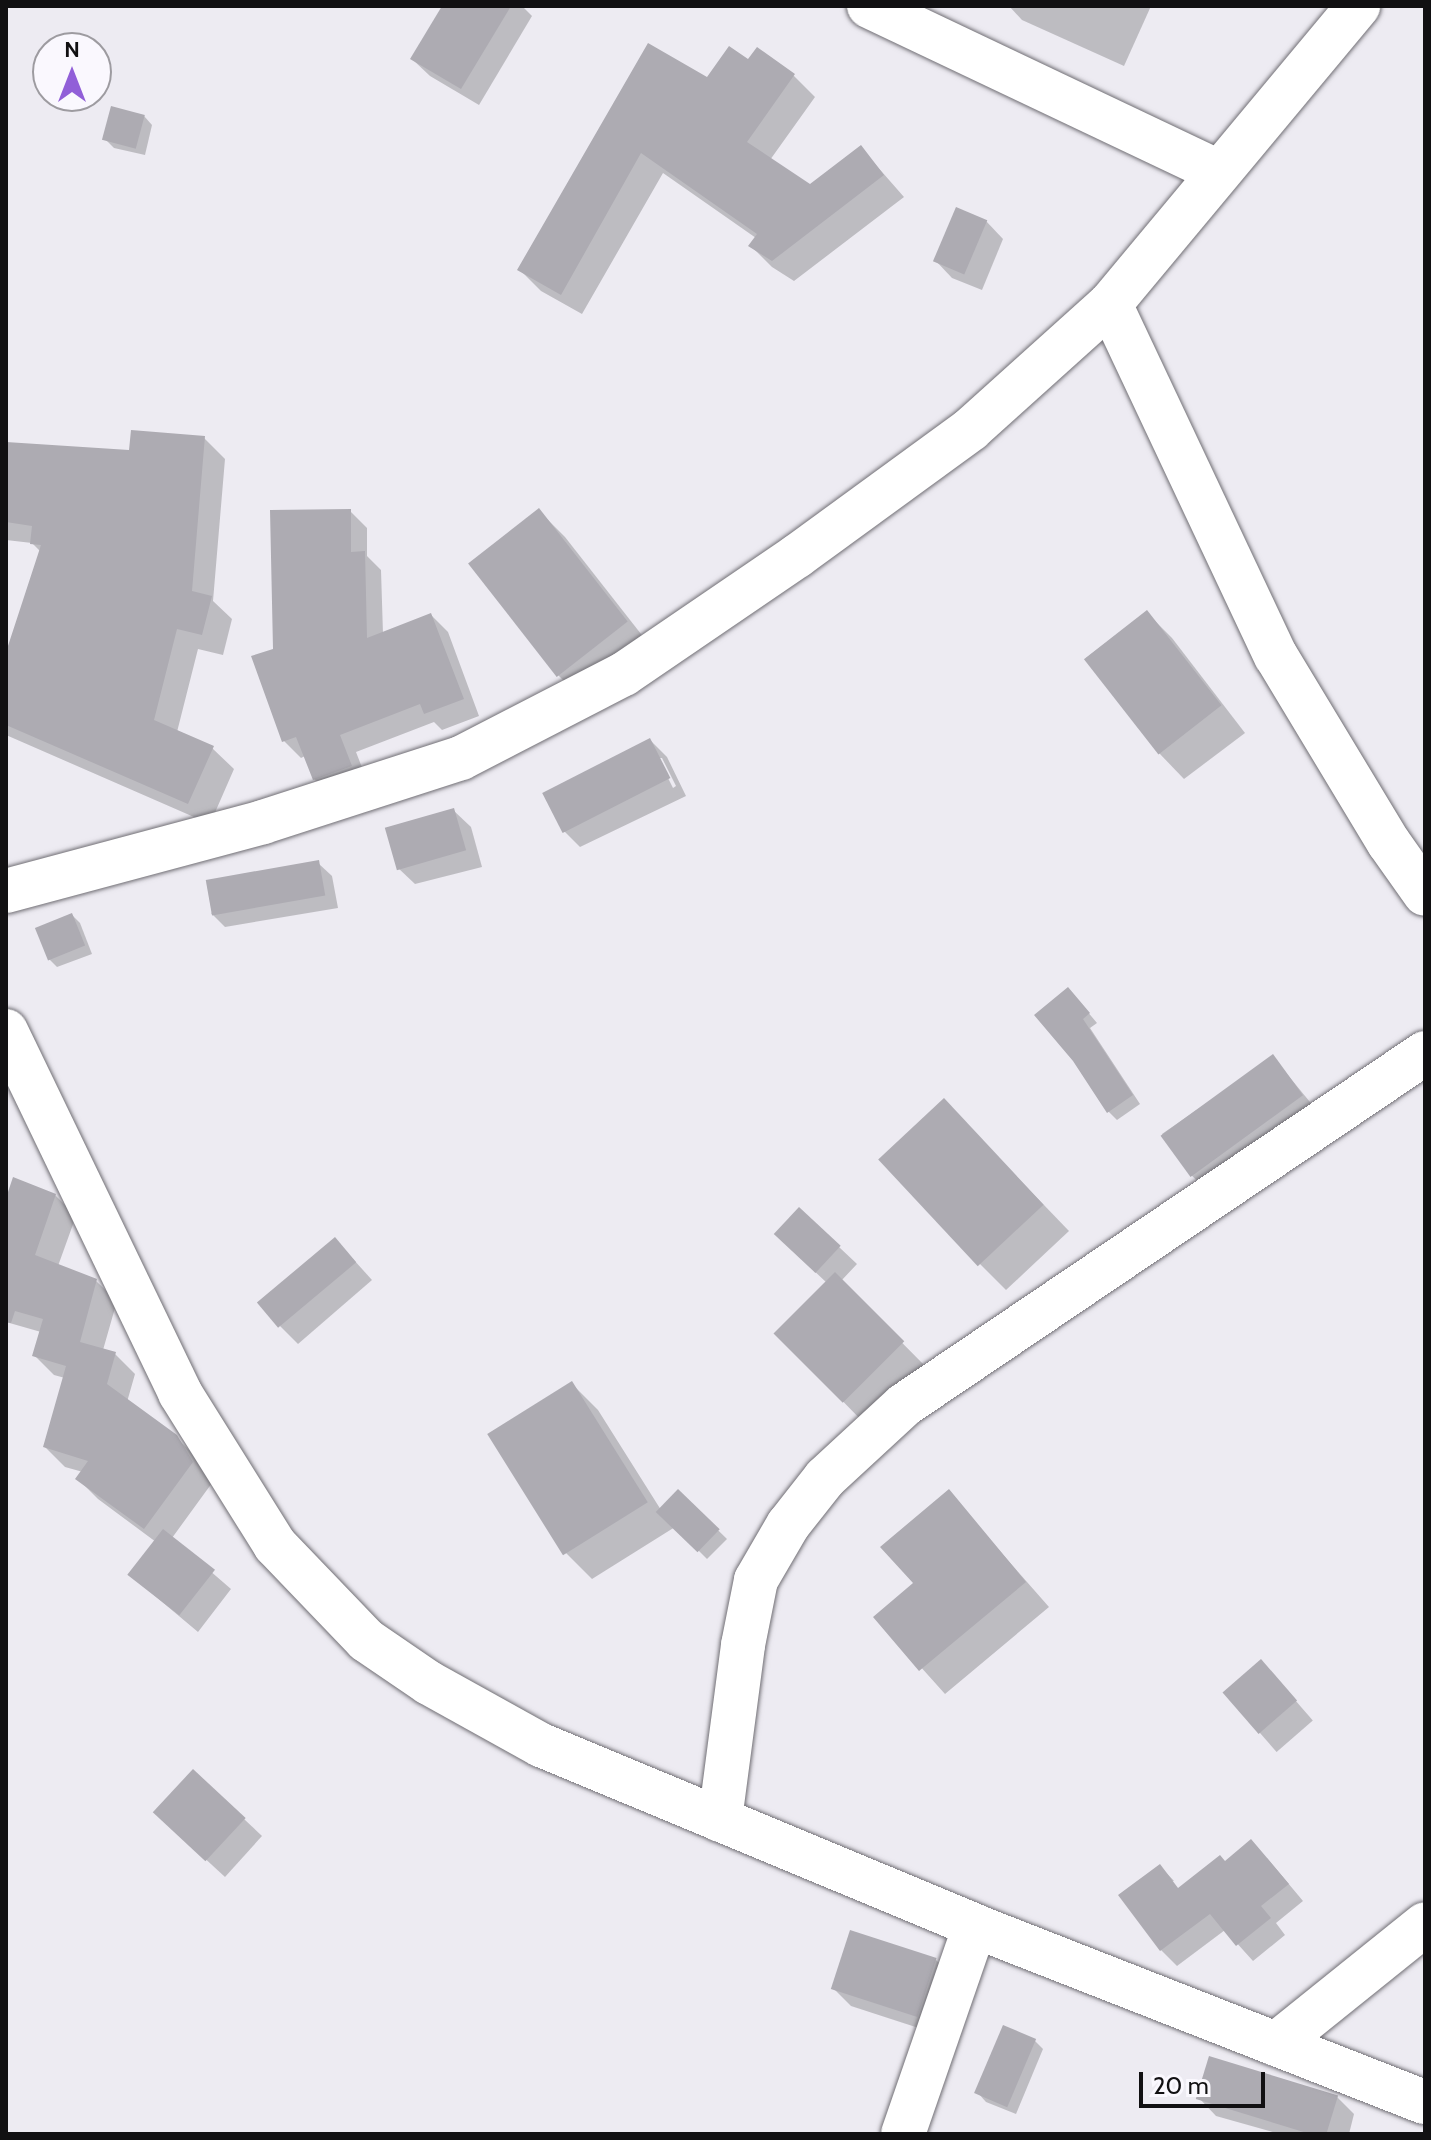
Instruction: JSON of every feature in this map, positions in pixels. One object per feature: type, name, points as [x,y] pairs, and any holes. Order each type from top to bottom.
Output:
[{"type":"street","points":[[869,6],[1219,172]]},
{"type":"street","points":[[6,891],[263,822],[461,758],[624,674],[797,556],[971,429],[1110,304],[1358,6]]},
{"type":"street","points":[[1110,304],[1276,656],[1389,843],[1425,894]]},
{"type":"street","points":[[6,1031],[180,1393],[275,1545],[366,1640],[429,1683],[541,1745],[975,1926],[1425,2102]]},
{"type":"street","points":[[720,1820],[743,1645],[756,1580],[788,1525],[825,1478],[904,1405],[1425,1053]]},
{"type":"street","points":[[1276,2044],[1425,1924]]},
{"type":"street","points":[[903,2134],[975,1926]]},
{"type":"building","points":[[442,6],[511,6],[461,89],[410,59]]},
{"type":"building","points":[[648,43],[707,77],[729,46],[748,59],[757,47],[795,74],[747,142],[810,184],[861,145],[884,175],[772,261],[748,246],[757,234],[641,153],[561,295],[517,270]]},
{"type":"building","points":[[112,106],[145,115],[136,149],[102,140]]},
{"type":"building","points":[[956,207],[987,220],[964,275],[933,261]]},
{"type":"building","points":[[131,430],[205,436],[192,591],[212,596],[202,635],[177,629],[154,720],[214,746],[188,804],[6,725],[6,652],[41,545],[30,544],[32,526],[6,522],[6,442],[129,450]]},
{"type":"building","points":[[539,508],[628,621],[557,677],[468,563]]},
{"type":"building","points":[[351,509],[351,552],[365,551],[367,638],[431,613],[464,699],[424,714],[420,704],[340,735],[352,766],[313,780],[296,737],[282,742],[251,656],[273,649],[270,510]]},
{"type":"building","points":[[1147,610],[1221,705],[1158,755],[1084,659]]},
{"type":"building","points":[[650,738],[670,778],[563,833],[542,793]]},
{"type":"building","points":[[454,808],[466,850],[397,870],[385,828]]},
{"type":"building","points":[[319,860],[325,895],[212,915],[206,880]]},
{"type":"building","points":[[72,913],[85,945],[48,960],[35,928]]},
{"type":"building","points":[[1068,987],[1090,1013],[1083,1019],[1133,1095],[1107,1113],[1073,1061],[1034,1015]]},
{"type":"building","points":[[1273,1054],[1303,1095],[1191,1177],[1161,1136]]},
{"type":"building","points":[[944,1098],[1044,1205],[978,1266],[878,1159]]},
{"type":"building","points":[[13,1177],[56,1194],[35,1255],[97,1279],[80,1342],[116,1352],[107,1384],[177,1435],[193,1462],[144,1529],[75,1479],[88,1461],[43,1447],[66,1366],[32,1356],[43,1319],[15,1311],[11,1323],[6,1322],[6,1198]]},
{"type":"building","points":[[799,1207],[841,1246],[815,1273],[774,1234]]},
{"type":"building","points":[[335,1237],[356,1262],[278,1328],[257,1303]]},
{"type":"building","points":[[835,1272],[904,1341],[843,1403],[773,1334]]},
{"type":"building","points":[[572,1381],[648,1502],[563,1555],[487,1434]]},
{"type":"building","points":[[678,1489],[720,1529],[697,1552],[656,1512]]},
{"type":"building","points":[[949,1489],[1026,1582],[919,1671],[873,1617],[913,1583],[880,1547]]},
{"type":"building","points":[[163,1529],[215,1570],[179,1615],[127,1575]]},
{"type":"building","points":[[1261,1659],[1297,1701],[1259,1734],[1223,1692]]},
{"type":"building","points":[[193,1769],[246,1818],[205,1861],[153,1812]]},
{"type":"building","points":[[1251,1839],[1289,1884],[1261,1906],[1271,1918],[1236,1946],[1210,1914],[1160,1951],[1118,1895],[1160,1864],[1178,1888],[1220,1855],[1225,1861]]},
{"type":"building","points":[[850,1930],[937,1958],[917,2017],[831,1989]]},
{"type":"building","points":[[1003,2025],[1036,2039],[1007,2107],[974,2093]]},
{"type":"building","points":[[1209,2056],[1338,2095],[1326,2134],[1310,2134],[1196,2099]]}]
